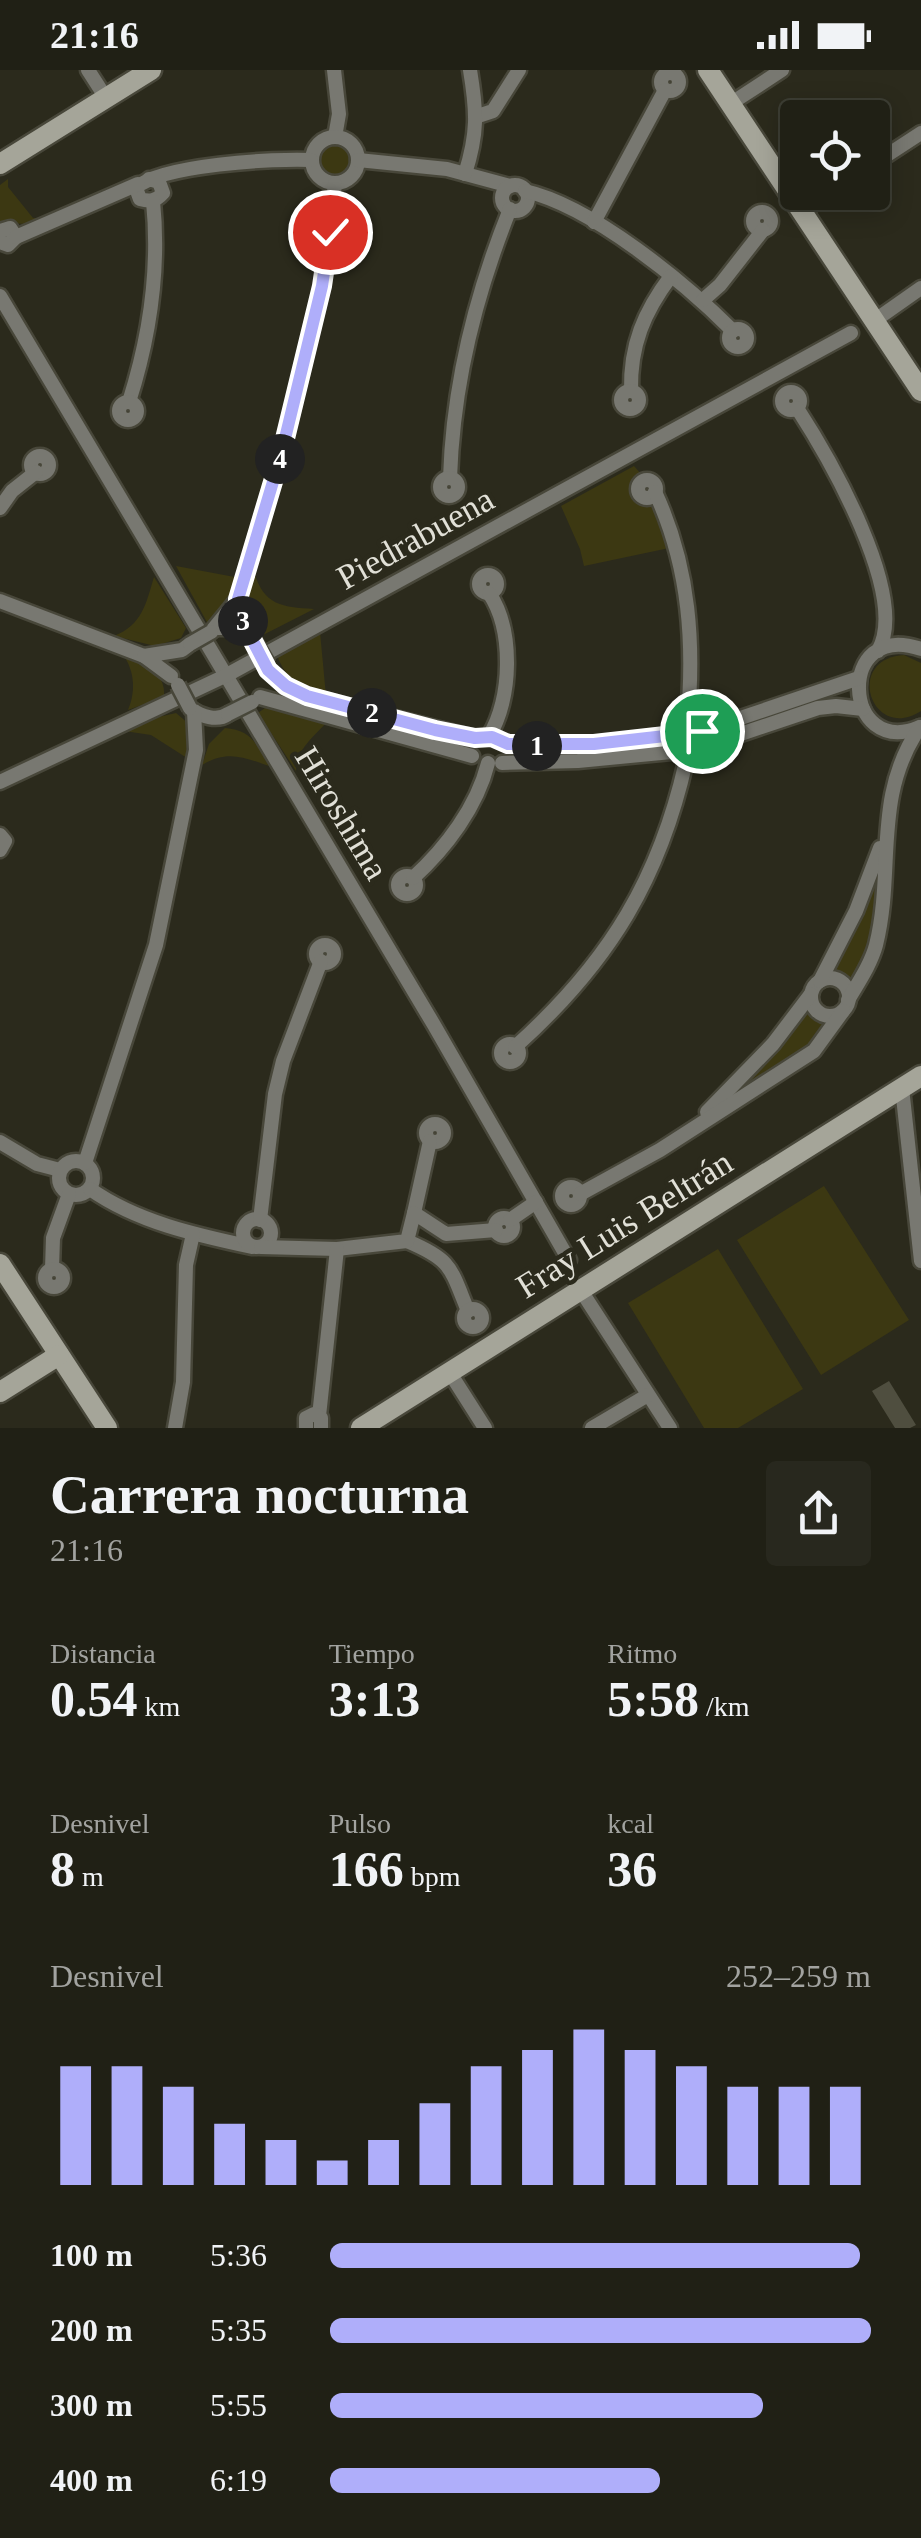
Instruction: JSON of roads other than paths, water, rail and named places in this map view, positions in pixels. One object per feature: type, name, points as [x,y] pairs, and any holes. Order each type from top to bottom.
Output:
[{"type":"street","points":[[88,70],[106,98]]},
{"type":"street","points":[[0,164],[151,70]]},
{"type":"street","points":[[334,70],[339,114],[335,137]]},
{"type":"street","points":[[465,174],[478,116],[470,70]]},
{"type":"street","points":[[478,116],[493,111],[519,70]]},
{"type":"street","points":[[708,70],[921,391]]},
{"type":"street","points":[[730,104],[782,70]]},
{"type":"street","points":[[594,222],[665,90]]},
{"type":"street","points":[[890,153],[921,132]]},
{"type":"street","points":[[335,137],[348,142],[358,160],[354,174],[335,184],[321,179],[312,160],[321,142],[335,137]]},
{"type":"street","points":[[4,240],[115,194],[149,191],[172,174],[240,161],[312,160]]},
{"type":"street","points":[[358,160],[409,163],[465,174],[558,205],[594,222],[671,276],[703,300],[733,331]]},
{"type":"street","points":[[465,174],[484,184],[506,207],[519,211],[538,204],[558,205]]},
{"type":"street","points":[[144,656],[186,647],[214,630],[238,599],[310,339],[322,286],[335,184]]},
{"type":"street","points":[[450,478],[457,391],[475,305],[506,207],[500,196],[503,190],[518,189]]},
{"type":"street","points":[[518,189],[530,202],[526,208]]},
{"type":"street","points":[[129,402],[150,325],[155,286],[156,231],[149,191]]},
{"type":"street","points":[[703,300],[763,230]]},
{"type":"street","points":[[631,391],[635,340],[651,303],[671,276]]},
{"type":"street","points":[[874,321],[921,288]]},
{"type":"street","name":"Hiroshima","points":[[0,296],[569,1260]]},
{"type":"street","name":"Piedrabuena","points":[[0,782],[226,676],[852,333]]},
{"type":"street","points":[[797,408],[856,512],[875,566],[886,625],[878,651]]},
{"type":"street","points":[[0,508],[12,491],[36,472]]},
{"type":"street","points":[[516,1046],[570,996],[627,919],[667,833],[690,750],[704,738],[695,729],[685,587],[672,533],[655,492]]},
{"type":"street","points":[[472,756],[469,743],[482,737],[503,700],[505,656],[500,615],[489,593]]},
{"type":"street","points":[[238,599],[250,634],[268,667],[286,686],[307,696],[508,744],[594,744],[674,735],[859,678]]},
{"type":"street","points":[[0,601],[144,656],[174,680],[192,710],[196,750],[147,980],[85,1163]]},
{"type":"street","points":[[886,625],[904,644],[921,649]]},
{"type":"street","points":[[214,630],[250,634]]},
{"type":"street","points":[[549,1225],[574,1199],[814,1052],[846,1005],[876,942],[897,766],[892,740],[863,709],[858,698],[859,678],[867,661],[878,651],[904,644]]},
{"type":"street","points":[[174,680],[186,647]]},
{"type":"street","points":[[196,750],[225,716],[256,699],[268,682],[268,667]]},
{"type":"street","points":[[256,699],[495,763],[578,761],[690,750],[818,708],[863,709]]},
{"type":"street","points":[[192,710],[225,716]]},
{"type":"street","points":[[884,728],[901,733],[921,727]]},
{"type":"street","points":[[897,766],[921,727]]},
{"type":"street","points":[[674,735],[673,742],[690,750]]},
{"type":"street","points":[[413,878],[436,856],[495,763],[512,755],[508,744]]},
{"type":"street","points":[[0,834],[4,843],[0,850]]},
{"type":"street","points":[[689,1130],[745,1076],[816,987],[856,911],[886,834]]},
{"type":"street","points":[[256,1247],[270,1238],[265,1225],[275,1094],[283,1061],[321,961]]},
{"type":"street","points":[[816,987],[838,980],[846,988],[846,1005]]},
{"type":"street","points":[[816,987],[812,1003],[819,1013],[832,1016],[846,1005]]},
{"type":"street","name":"Fray Luis Beltrán","points":[[361,1428],[921,1076]]},
{"type":"street","points":[[902,1088],[921,1260]]},
{"type":"street","points":[[407,1241],[430,1141]]},
{"type":"street","points":[[0,1142],[37,1164],[60,1170]]},
{"type":"street","points":[[74,1160],[85,1163],[94,1178],[90,1189],[80,1195],[68,1194],[58,1181],[60,1170],[74,1160]]},
{"type":"street","points":[[90,1189],[153,1221],[256,1247],[338,1249],[407,1241],[448,1262],[468,1310]]},
{"type":"street","points":[[52,1270],[53,1238],[68,1194]]},
{"type":"street","points":[[414,1213],[446,1234],[496,1230],[500,1235],[508,1235],[513,1228],[510,1220],[536,1202]]},
{"type":"street","points":[[210,1236],[232,1233],[251,1220],[299,1248]]},
{"type":"street","points":[[244,1226],[243,1236],[256,1247]]},
{"type":"street","points":[[448,1262],[457,1243],[469,1232]]},
{"type":"street","points":[[175,1428],[184,1382],[186,1265],[193,1234]]},
{"type":"street","points":[[320,1422],[338,1249]]},
{"type":"street","points":[[0,1264],[107,1428]]},
{"type":"street","points":[[580,1290],[670,1428]]},
{"type":"street","points":[[0,1392],[59,1355]]},
{"type":"street","points":[[450,1373],[485,1428]]},
{"type":"street","points":[[592,1428],[648,1395]]},
{"type":"street","points":[[306,1428],[306,1418],[311,1414],[320,1422]]}]
